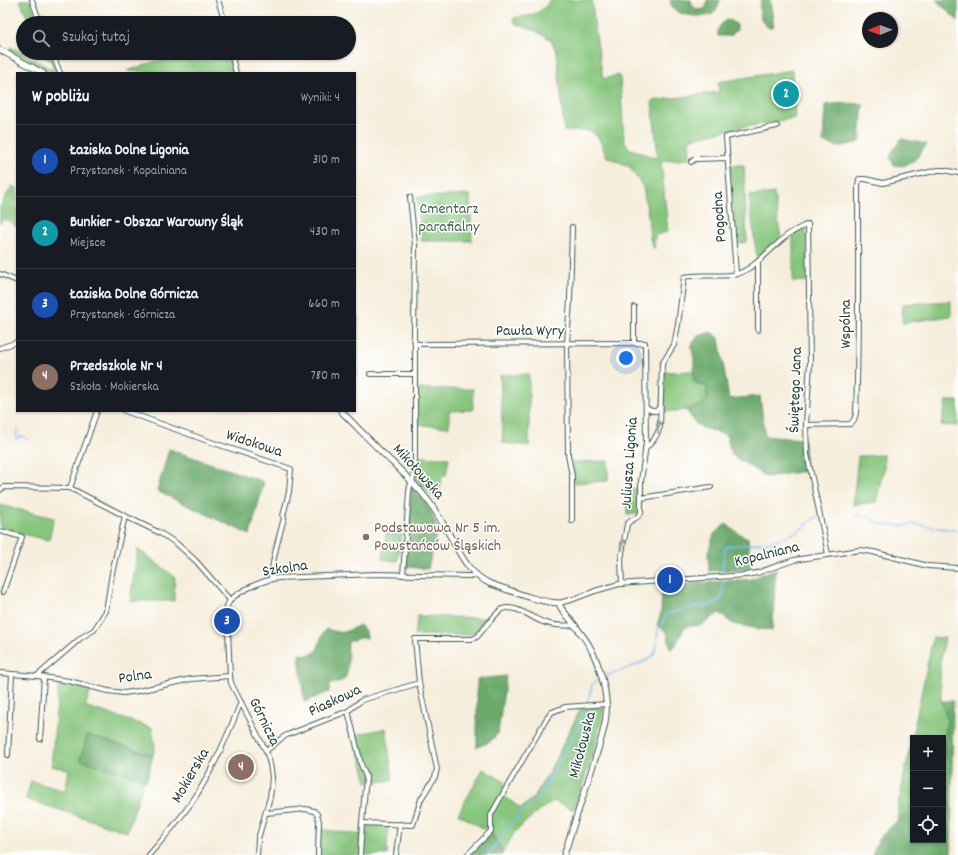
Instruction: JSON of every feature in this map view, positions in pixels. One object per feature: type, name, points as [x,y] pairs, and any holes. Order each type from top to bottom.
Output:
[{"type":"street","points":[[32,0],[38,16]]},
{"type":"street","points":[[218,0],[222,16]]},
{"type":"street","points":[[0,50],[16,59]]},
{"type":"street","points":[[19,60],[41,72]]},
{"type":"street","points":[[55,60],[60,72]]},
{"type":"street","points":[[233,60],[236,72]]},
{"type":"street","name":"Pogodna","points":[[736,274],[726,137],[777,126]]},
{"type":"street","points":[[691,162],[695,159],[728,158]]},
{"type":"street","name":"Wspólna","points":[[806,425],[850,424],[854,420],[856,413],[858,359],[859,179],[883,183],[938,170],[958,173]]},
{"type":"street","points":[[403,575],[409,492],[415,474],[416,453],[414,338],[415,245],[410,197]]},
{"type":"street","name":"Juliusza Ligonia","points":[[646,408],[656,411],[660,408],[662,364],[674,345],[684,277],[736,274],[758,261],[771,251],[784,237],[808,224]]},
{"type":"street","name":"Świętego Jana","points":[[808,224],[810,363],[806,425],[807,454],[828,554]]},
{"type":"street","points":[[572,227],[567,343],[568,455],[572,476],[572,521]]},
{"type":"street","points":[[758,261],[758,330]]},
{"type":"street","points":[[0,274],[16,281]]},
{"type":"street","points":[[634,307],[634,343]]},
{"type":"street","points":[[0,348],[16,342]]},
{"type":"street","name":"Juliusza Ligonia","points":[[622,584],[621,559],[627,524],[639,517],[641,513],[641,482],[645,448],[646,408],[645,343]]},
{"type":"street","name":"Pawła Wyry","points":[[415,344],[645,343]]},
{"type":"street","points":[[370,374],[415,374]]},
{"type":"street","points":[[645,448],[650,445],[660,427],[660,408]]},
{"type":"street","points":[[70,488],[97,412]]},
{"type":"street","name":"Widokowa","points":[[128,412],[291,469],[289,492],[276,548],[271,579]]},
{"type":"street","name":"Mikołowska","points":[[342,412],[412,482],[432,505],[474,574],[483,581],[491,584],[547,602],[559,603],[592,651],[601,676],[607,704],[605,727],[564,855]]},
{"type":"street","points":[[0,490],[9,486],[70,488],[160,533],[176,543],[196,561],[230,600]]},
{"type":"street","points":[[641,498],[711,487]]},
{"type":"street","points":[[37,676],[82,637],[94,630],[106,611],[124,516]]},
{"type":"street","points":[[0,531],[22,537],[3,592]]},
{"type":"street","name":"Kopalniana","points":[[559,603],[622,584],[746,575],[757,573],[787,561],[800,558],[860,550],[928,566],[958,568]]},
{"type":"street","name":"Szkolna","points":[[230,600],[260,583],[271,579],[361,575],[472,576],[474,574]]},
{"type":"street","name":"Górnicza","points":[[230,600],[227,606],[230,676],[234,690],[266,751],[272,777],[270,797],[258,839],[257,855]]},
{"type":"street","points":[[362,823],[413,825],[421,799],[435,777],[437,769],[419,683],[415,639],[472,639],[477,637],[502,609],[508,608],[515,608],[544,623],[562,626],[574,625]]},
{"type":"street","name":"Polna","points":[[0,673],[37,676],[69,681],[108,691],[124,693],[191,679],[230,676]]},
{"type":"street","points":[[8,755],[12,674]]},
{"type":"street","points":[[40,739],[44,677]]},
{"type":"street","name":"Piaskowa","points":[[266,751],[287,735],[348,711],[362,700],[419,683]]},
{"type":"street","name":"Mokierska","points":[[149,855],[166,836],[192,801],[210,771],[241,702]]},
{"type":"street","points":[[467,855],[490,831],[491,815],[547,718],[552,712],[564,707],[607,704]]},
{"type":"street","points":[[348,711],[361,764],[366,777],[360,855]]},
{"type":"street","points":[[266,813],[306,809],[314,811],[317,814],[319,821],[318,855]]},
{"type":"street","points":[[396,855],[400,824]]},
{"type":"green space","points":[[20,0],[30,0],[36,16],[26,16]]},
{"type":"green space","points":[[549,0],[592,0],[603,79],[618,75],[620,78],[624,140],[629,148],[658,159],[652,101],[719,92],[718,82],[792,70],[795,118],[723,131],[689,139],[690,159],[661,161],[668,232],[655,235],[654,249],[650,239],[648,215],[643,187],[629,166],[607,157],[598,137],[590,131],[564,131],[557,52],[550,39],[536,31],[516,24],[513,21],[514,18],[529,15],[542,10]]},
{"type":"green space","points":[[670,0],[691,0],[692,4],[700,10],[706,8],[707,0],[720,0],[714,13],[709,15],[691,16],[682,14],[674,9]]},
{"type":"green space","points":[[761,0],[770,0],[774,26],[769,28],[760,16]]},
{"type":"green space","points":[[936,0],[958,0],[958,21]]},
{"type":"green space","points":[[726,20],[732,21],[737,25],[737,30],[731,36],[718,36],[719,27]]},
{"type":"green space","points":[[10,47],[16,50],[16,56],[10,53]]},
{"type":"green space","points":[[23,60],[35,60],[53,70],[54,69],[50,60],[53,60],[57,72],[46,72]]},
{"type":"green space","points":[[230,60],[233,72],[127,71],[156,61]]},
{"type":"green space","points":[[843,103],[863,104],[860,142],[838,147],[823,142],[825,105]]},
{"type":"green space","points":[[901,139],[927,144],[914,161],[910,164],[900,166],[894,165],[890,158],[892,152]]},
{"type":"green space","points":[[730,165],[744,165],[747,242],[736,244]]},
{"type":"green space","points":[[12,186],[16,188],[16,226],[3,218],[0,224],[0,207]]},
{"type":"green space","points":[[774,193],[781,238],[771,249],[757,259],[749,196]]},
{"type":"green space","name":"Cmentarz parafialny","points":[[470,195],[472,241],[422,241],[417,197]]},
{"type":"green space","points":[[806,227],[808,281],[793,282],[793,234]]},
{"type":"green space","points":[[951,301],[951,316],[902,323],[903,304]]},
{"type":"green space","points":[[356,316],[358,316],[358,376],[356,376]]},
{"type":"green space","points":[[711,332],[719,338],[729,399],[760,396],[765,436],[804,439],[806,471],[766,477],[732,455],[726,435],[703,428],[696,424],[686,410],[701,405],[707,399],[707,387],[694,382],[694,358],[691,346],[698,336]]},
{"type":"green space","points":[[694,371],[694,382],[707,387],[707,399],[701,405],[686,410],[662,412],[663,372]]},
{"type":"green space","points":[[529,374],[529,446],[503,443],[500,375]]},
{"type":"green space","points":[[418,389],[473,389],[473,410],[449,411],[449,427],[418,425]]},
{"type":"green space","points":[[946,401],[958,401],[958,426],[941,425]]},
{"type":"green space","points":[[169,449],[264,482],[250,535],[157,491]]},
{"type":"green space","points":[[884,455],[884,468],[876,502],[853,505],[858,456]]},
{"type":"green space","points":[[418,457],[449,458],[446,475],[442,476],[438,501],[416,480]]},
{"type":"green space","points":[[608,461],[608,481],[574,483],[572,462]]},
{"type":"green space","points":[[411,489],[414,489],[429,507],[438,529],[428,569],[406,567]]},
{"type":"green space","points":[[627,489],[639,489],[640,511],[638,514],[627,515]]},
{"type":"green space","points":[[0,505],[54,518],[49,540],[3,530],[0,526]]},
{"type":"green space","points":[[726,524],[748,538],[750,568],[709,571],[708,553],[714,534]]},
{"type":"green space","points":[[387,531],[402,534],[397,561],[382,559]]},
{"type":"green space","points":[[138,549],[175,577],[174,601],[130,601]]},
{"type":"green space","points":[[776,569],[772,631],[733,624],[719,613],[702,625],[685,627],[675,646],[671,650],[667,632],[657,625],[661,613],[662,586],[751,579]]},
{"type":"green space","points":[[418,616],[485,618],[474,633],[467,635],[414,635]]},
{"type":"green space","points":[[360,625],[365,631],[367,638],[359,638],[348,642],[348,666],[347,675],[345,678],[330,684],[329,692],[304,702],[299,654],[309,655],[316,652],[322,635],[326,629],[343,632]]},
{"type":"green space","points":[[933,637],[945,638],[940,662],[941,701],[947,717],[946,735],[913,735]]},
{"type":"green space","points":[[506,676],[498,733],[490,742],[477,747],[477,679]]},
{"type":"green space","points":[[59,682],[92,689],[85,706],[152,728],[155,747],[153,755],[87,735],[81,760],[147,780],[143,784],[127,832],[26,799],[31,781],[65,791],[69,770],[51,766]]},
{"type":"green space","points":[[941,701],[953,701],[951,855],[872,855],[879,838],[906,813],[910,807],[910,843],[946,843],[946,735],[947,717]]},
{"type":"green space","points":[[604,707],[595,746],[574,810],[554,801],[539,810],[515,832],[503,852],[491,833],[458,814],[483,769],[505,782],[503,795],[521,809],[534,797],[548,774],[581,708]]},
{"type":"green space","points":[[386,728],[393,780],[367,783],[355,735]]},
{"type":"green space","points":[[87,735],[153,755],[147,780],[80,760]]},
{"type":"green space","points":[[910,747],[910,807],[898,821],[898,805]]},
{"type":"green space","points":[[362,826],[388,826],[387,855],[317,855],[318,829],[361,835]]},
{"type":"green space","points":[[488,832],[491,833],[503,852],[502,855],[467,855]]},
{"type":"waterway","points":[[15,437],[18,429]]},
{"type":"waterway","points":[[16,439],[22,436],[28,440]]},
{"type":"waterway","points":[[856,515],[868,517],[881,524],[902,526],[914,524],[958,531]]},
{"type":"waterway","points":[[606,676],[636,665],[653,656],[656,649],[658,630],[666,615],[699,606],[705,607],[721,599],[723,596],[722,573],[726,547],[769,542],[782,538],[799,531],[819,516]]},
{"type":"waterway","points":[[587,702],[592,684],[598,680]]},
{"type":"waterway","points":[[488,855],[504,831],[540,794],[572,739],[584,711]]},
{"type":"place","name":"Bunkier - Obszar Warowny Śląk","points":[[786,94]]},
{"type":"place","name":"Podstawowa Nr 5 im. Powstańców Śląskich","points":[[366,537]]},
{"type":"place","name":"Łaziska Dolne Ligonia","points":[[670,580]]},
{"type":"place","name":"Łaziska Dolne Górnicza","points":[[227,621]]},
{"type":"place","name":"Przedszkole Nr 4","points":[[241,767]]}]
